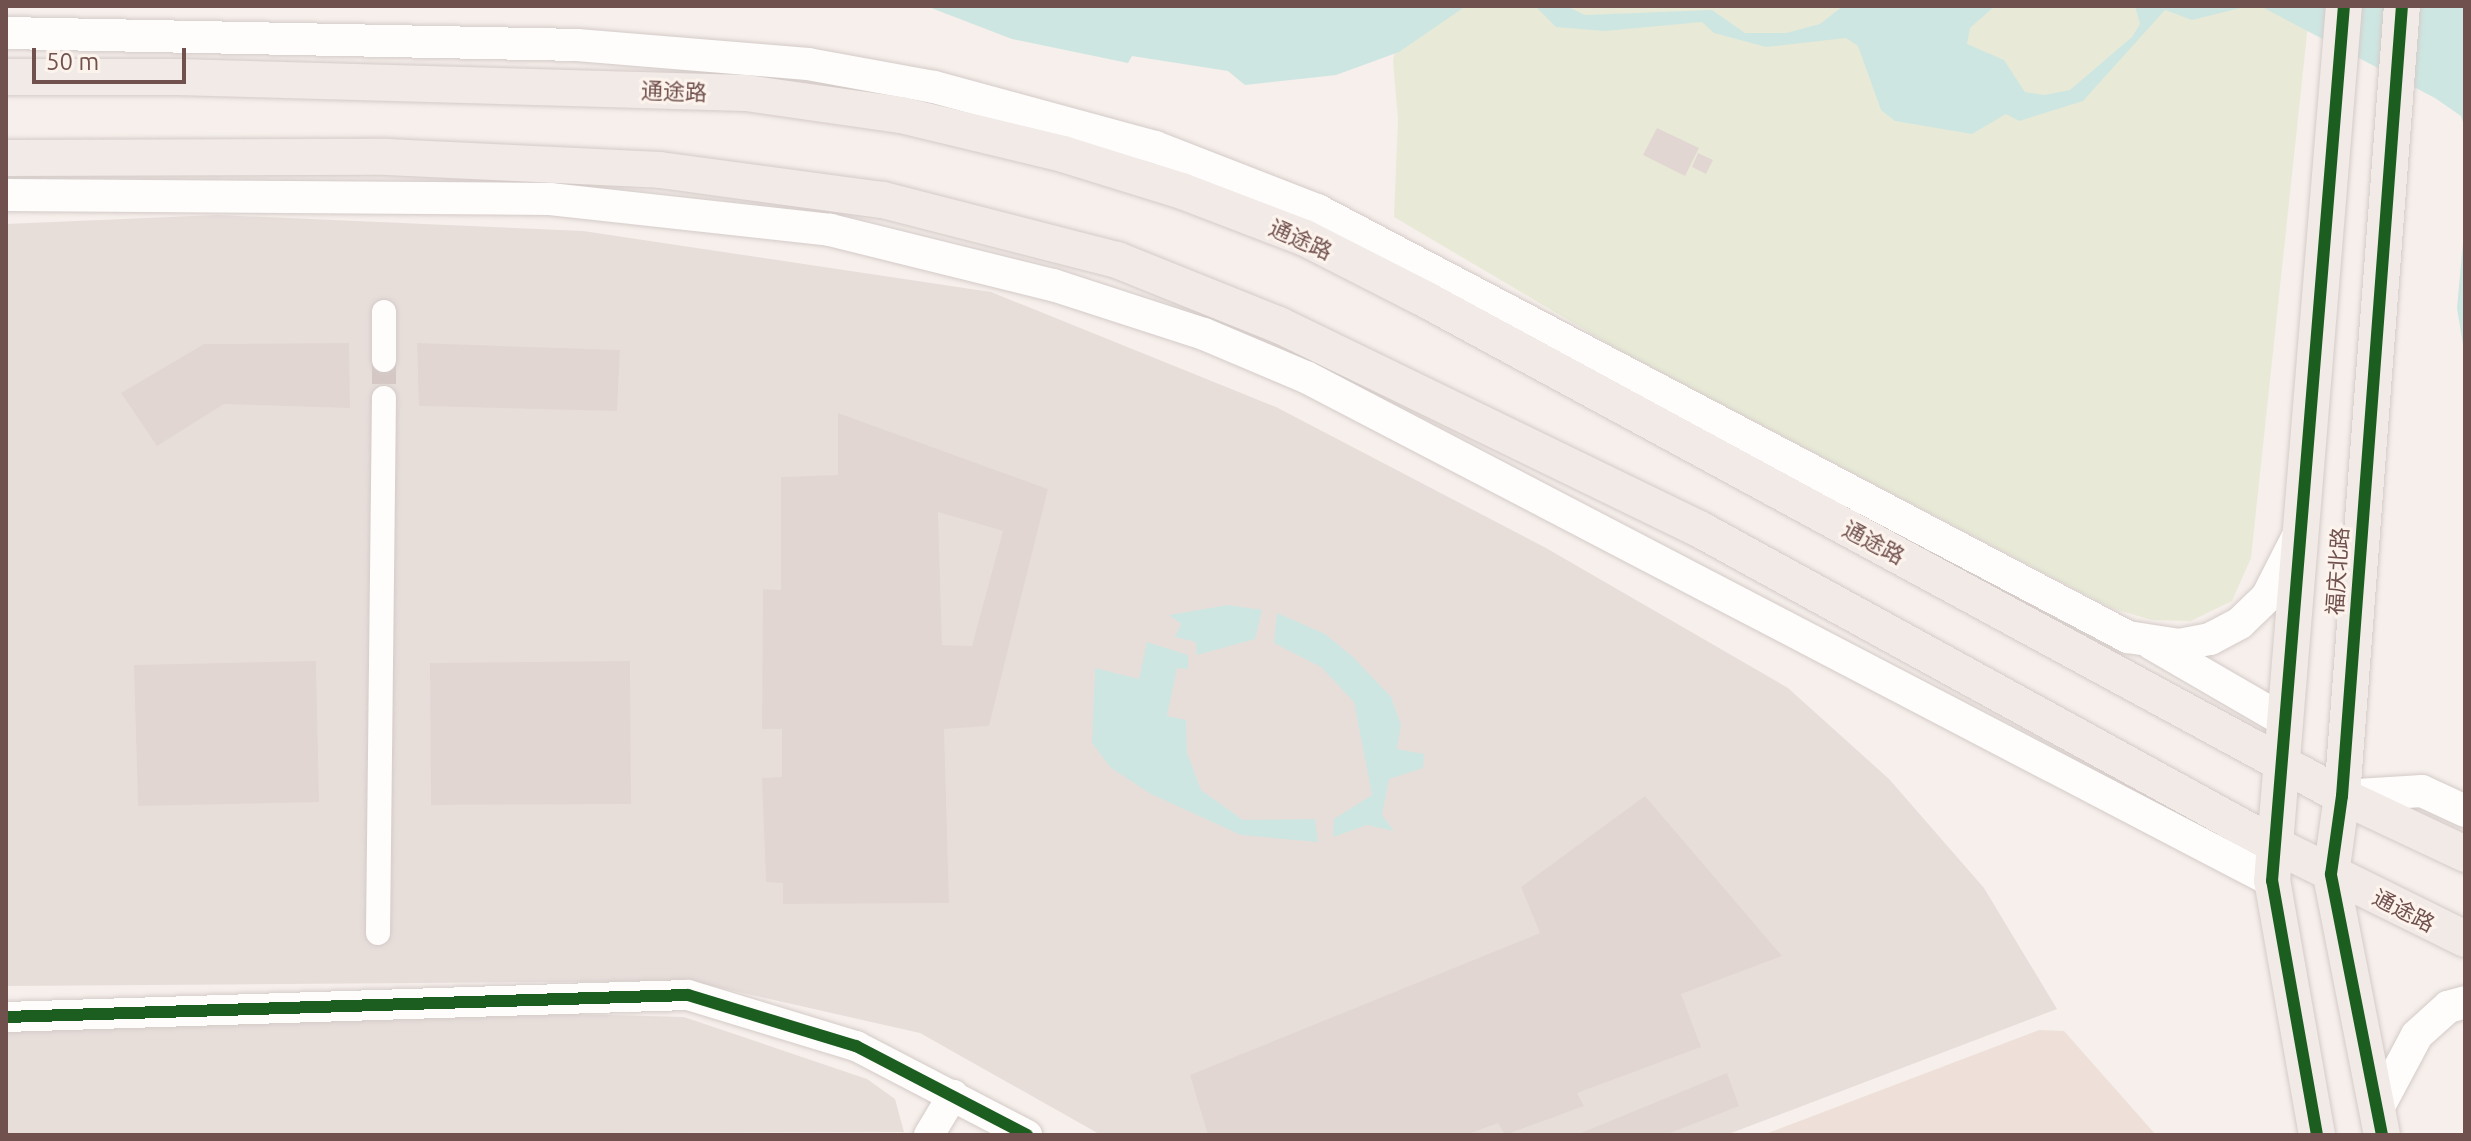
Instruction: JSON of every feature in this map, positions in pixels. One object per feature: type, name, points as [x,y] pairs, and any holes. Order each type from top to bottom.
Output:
[{"type":"main road","name":"福庆北路","points":[[2317,1135],[2272,881],[2344,6]]},
{"type":"main road","name":"福庆北路","points":[[2379,1123],[2331,874],[2342,796],[2402,6]]},
{"type":"main road","points":[[6,33],[577,45],[715,53],[934,87],[1155,147],[1317,210],[2029,586],[2128,637],[2150,643],[2285,721]]},
{"type":"main road","name":"通途路","points":[[6,77],[746,93],[901,115],[1063,154],[1305,238],[2342,796],[2465,854]]},
{"type":"main road","name":"通途路","points":[[6,158],[403,158],[660,170],[883,200],[1117,260],[1279,325],[1701,530],[2273,844],[2465,939]]},
{"type":"main road","points":[[6,195],[550,199],[830,230],[1053,285],[1204,334],[1306,377],[2272,881]]},
{"type":"main road","points":[[2150,643],[2210,639],[2240,623],[2267,597],[2303,526]]},
{"type":"main road","points":[[2342,796],[2422,791],[2465,811]]},
{"type":"main road","points":[[2379,1123],[2417,1035],[2448,1007],[2465,1002]]},
{"type":"street","points":[[384,312],[384,360]]},
{"type":"street","points":[[378,933],[384,398]]},
{"type":"street","points":[[6,1017],[688,995],[856,1046],[1027,1135]]},
{"type":"street","points":[[929,1135],[953,1095]]},
{"type":"shaded area","points":[[217,215],[583,231],[991,292],[1276,407],[1546,548],[1788,688],[1889,779],[1984,888],[2057,1009],[1726,1135],[1101,1135],[920,1033],[690,981],[6,986],[6,224]]},
{"type":"shaded area","points":[[572,1014],[684,1017],[867,1079],[895,1099],[904,1132],[6,1135],[6,1027]]},
{"type":"shaded area","points":[[2039,1030],[2064,1031],[2156,1135],[1763,1135]]},
{"type":"green space","points":[[1404,6],[2310,6],[2251,558],[2232,601],[2191,621],[2152,620],[2111,608],[1624,353],[1394,217],[1398,119],[1393,61]]},
{"type":"water","points":[[926,6],[1466,6],[1399,52],[1336,75],[1245,85],[1228,71],[1132,56],[1128,63],[1012,39]]},
{"type":"water","points":[[1535,6],[1566,6],[1585,15],[1712,10],[1745,33],[1786,33],[1820,24],[1843,6],[1995,6],[1970,28],[1967,44],[2004,60],[2025,92],[2044,95],[2070,90],[2132,37],[2140,24],[2135,6],[2249,6],[2192,20],[2165,10],[2083,101],[2019,121],[2006,114],[1972,134],[1895,121],[1881,110],[1858,46],[1846,38],[1766,47],[1714,33],[1702,22],[1605,31],[1556,27]]},
{"type":"water","points":[[2260,6],[2465,6],[2465,129],[2461,116],[2435,98]]},
{"type":"water","points":[[2465,221],[2465,357],[2457,308]]},
{"type":"water","points":[[1228,605],[1262,610],[1255,639],[1197,655],[1196,642],[1175,637],[1181,624],[1169,615]]},
{"type":"water","points":[[1277,613],[1325,634],[1353,657],[1391,697],[1401,725],[1397,749],[1424,754],[1423,768],[1389,779],[1382,815],[1394,831],[1367,825],[1333,837],[1334,819],[1372,795],[1354,702],[1321,667],[1274,643]]},
{"type":"water","points":[[1147,642],[1188,655],[1188,669],[1177,668],[1167,716],[1186,720],[1187,753],[1201,790],[1243,820],[1315,819],[1318,842],[1241,835],[1151,794],[1111,768],[1092,743],[1095,668],[1139,679]]},
{"type":"building","points":[[1657,128],[1699,148],[1685,176],[1643,155]]},
{"type":"building","points":[[1698,153],[1713,160],[1706,174],[1692,167]]},
{"type":"building","points":[[349,343],[350,408],[224,404],[157,446],[121,393],[204,344]]},
{"type":"building","points":[[417,343],[620,350],[617,411],[419,406]]},
{"type":"building","points":[[838,413],[1048,489],[989,726],[944,729],[949,903],[783,904],[783,883],[766,882],[762,778],[782,777],[782,729],[762,729],[763,589],[781,590],[781,477],[838,475]],"holes":[[[938,512],[1003,531],[972,646],[942,645]]]},
{"type":"building","points":[[316,661],[319,802],[138,806],[134,665]]},
{"type":"building","points":[[630,661],[631,804],[431,805],[430,663]]},
{"type":"building","points":[[1645,796],[1782,956],[1681,994],[1701,1047],[1577,1093],[1584,1106],[1505,1135],[1498,1123],[1466,1135],[1208,1135],[1190,1075],[1540,933],[1521,887]]},
{"type":"building","points":[[1727,1073],[1739,1106],[1665,1135],[1576,1135]]},
{"type":"tunnel","points":[[384,360],[384,398]]},
{"type":"cycle path","points":[[2317,1135],[2272,881],[2344,6]]},
{"type":"cycle path","points":[[2382,1135],[2331,874],[2342,796],[2402,6]]},
{"type":"cycle path","points":[[6,1017],[688,995],[856,1046],[1027,1135]]}]
